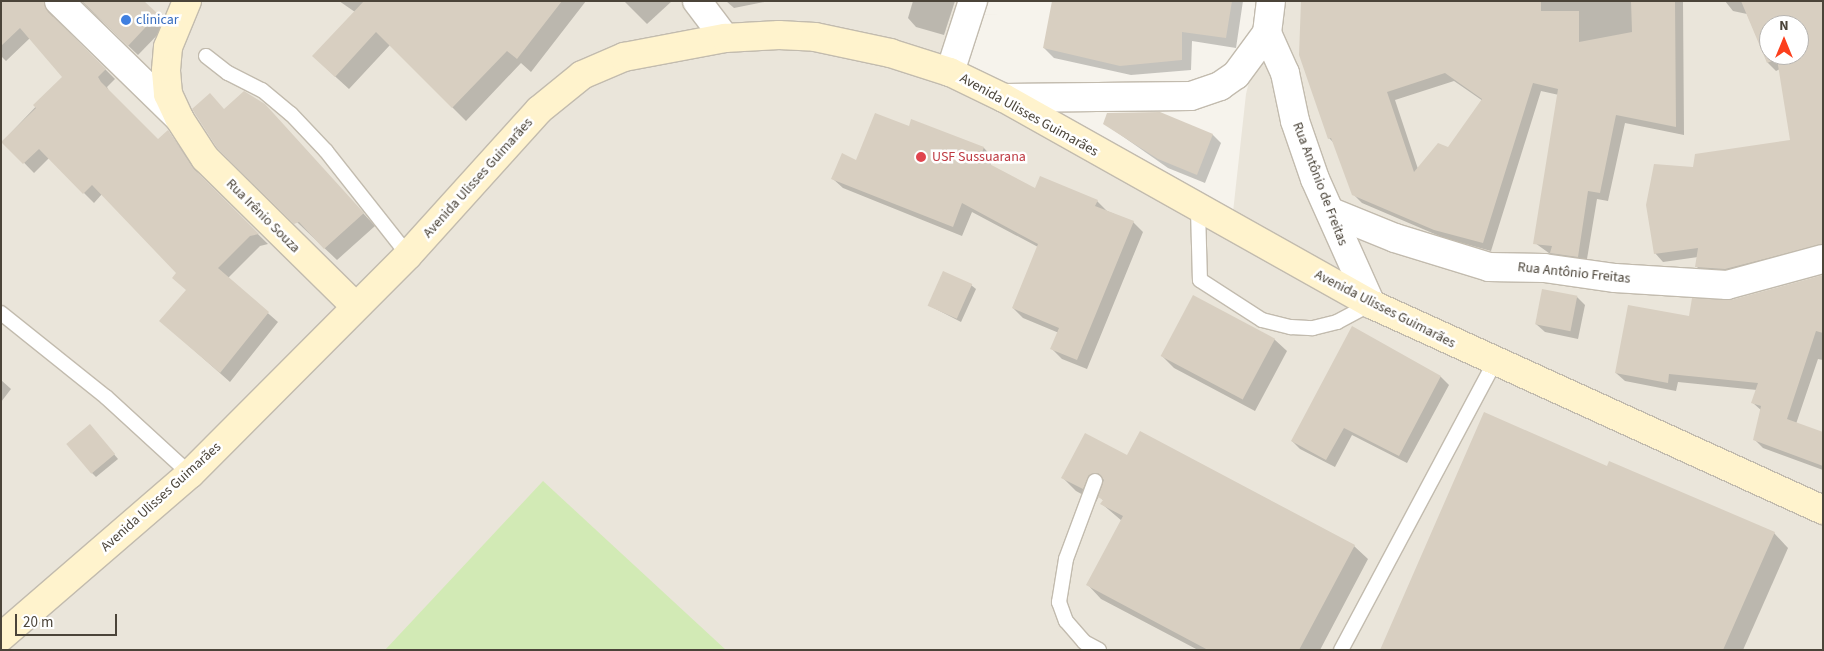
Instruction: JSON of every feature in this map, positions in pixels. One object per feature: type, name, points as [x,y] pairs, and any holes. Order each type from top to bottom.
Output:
[{"type":"main road","name":"Rua Irênio Souza","points":[[187,1],[168,47],[166,71],[168,94],[179,118],[205,158],[355,306]]},
{"type":"main road","name":"Avenida Ulisses Guimarães","points":[[1,637],[190,474],[355,306],[408,255],[539,110],[582,75],[624,57],[725,38],[779,35],[815,37],[890,53],[950,72],[1004,98],[1198,210],[1371,304],[1494,363],[1823,510]]},
{"type":"street","name":"Rua Irênio Souza","points":[[59,1],[179,118]]},
{"type":"street","points":[[697,1],[725,38]]},
{"type":"street","points":[[950,72],[973,1]]},
{"type":"street","points":[[1004,98],[1191,96],[1220,86],[1236,75],[1267,33],[1271,1]]},
{"type":"street","name":"Rua Antônio de Freitas","points":[[1267,33],[1285,74],[1305,152],[1355,274],[1371,304]]},
{"type":"street","name":"Rua Antônio Freitas","points":[[1331,212],[1395,238],[1489,267],[1727,285],[1823,259]]},
{"type":"lane","points":[[206,56],[262,90],[291,114],[326,151],[408,255]]},
{"type":"lane","points":[[1198,210],[1200,280],[1262,320],[1291,328],[1313,328],[1337,322],[1371,304]]},
{"type":"lane","points":[[1,313],[106,397],[190,474]]},
{"type":"lane","points":[[1341,650],[1494,363]]},
{"type":"lane","points":[[1095,481],[1066,559],[1059,602],[1066,621],[1084,642],[1099,650]]},
{"type":"shaded area","points":[[1,1],[988,1],[962,63],[1233,212],[1246,94],[1269,1],[1823,1],[1823,650],[1,650]]},
{"type":"green space","points":[[543,481],[726,650],[385,650]]},
{"type":"building","points":[[1,1],[44,1],[48,12],[106,69],[98,77],[101,82],[158,139],[168,130],[194,169],[259,234],[250,236],[218,268],[269,312],[220,373],[159,321],[186,290],[172,278],[176,273],[92,185],[83,194],[39,149],[23,164],[1,142],[36,108],[33,105],[62,77],[20,28],[1,46]]},
{"type":"building","name":"clinicar","points":[[82,1],[144,1],[158,14],[128,46]]},
{"type":"building","points":[[364,1],[562,1],[517,59],[507,51],[452,108],[376,32],[335,77],[312,56]]},
{"type":"building","points":[[1052,1],[1232,1],[1226,38],[1182,32],[1182,60],[1120,66],[1043,48]]},
{"type":"building","points":[[1301,1],[1541,1],[1541,11],[1579,11],[1579,42],[1632,32],[1631,1],[1675,1],[1676,127],[1616,115],[1600,193],[1588,191],[1578,257],[1550,253],[1552,246],[1533,244],[1558,89],[1533,83],[1483,243],[1434,230],[1352,195],[1331,138],[1328,139],[1299,55]],"holes":[[[1445,73],[1482,99],[1448,147],[1438,143],[1414,172],[1387,92]]]},
{"type":"building","points":[[1741,1],[1823,1],[1823,244],[1725,269],[1695,267],[1698,248],[1654,254],[1646,205],[1654,164],[1693,167],[1695,154],[1790,140],[1778,65],[1809,65],[1809,15],[1759,15],[1759,44]]},
{"type":"building","points":[[244,91],[265,104],[364,213],[324,249],[299,222],[294,224],[217,148],[192,109],[210,93],[224,109]]},
{"type":"building","points":[[1160,112],[1213,134],[1197,175],[1158,159],[1103,124],[1107,113]]},
{"type":"building","points":[[875,113],[909,126],[911,119],[984,147],[980,159],[1035,188],[1040,176],[1098,200],[1095,206],[1134,221],[1077,360],[1050,349],[1059,328],[1012,308],[1038,244],[962,203],[953,227],[831,179],[842,153],[856,160]]},
{"type":"building","points":[[943,271],[972,284],[957,319],[928,306]]},
{"type":"building","points":[[1823,275],[1823,333],[1816,331],[1787,419],[1823,432],[1823,466],[1753,440],[1761,406],[1751,403],[1758,383],[1669,374],[1668,383],[1615,373],[1628,305],[1689,316],[1692,298],[1731,300]]},
{"type":"building","points":[[1542,289],[1577,296],[1570,331],[1535,324]]},
{"type":"building","points":[[1193,295],[1275,339],[1243,400],[1161,356]]},
{"type":"building","points":[[1352,326],[1441,376],[1399,456],[1344,428],[1326,460],[1291,441]]},
{"type":"building","points":[[1484,412],[1607,466],[1609,461],[1775,532],[1723,650],[1380,650]]},
{"type":"building","points":[[90,424],[115,454],[91,474],[66,444]]},
{"type":"building","points":[[1140,431],[1355,545],[1299,650],[1208,650],[1086,585],[1123,516],[1100,504],[1103,500],[1098,497],[1104,480],[1098,473],[1089,475],[1083,489],[1061,478],[1085,433],[1127,455]]},
{"type":"place","name":"clinicar","points":[[126,20]]},
{"type":"place","name":"USF Sussuarana","points":[[921,157]]}]
